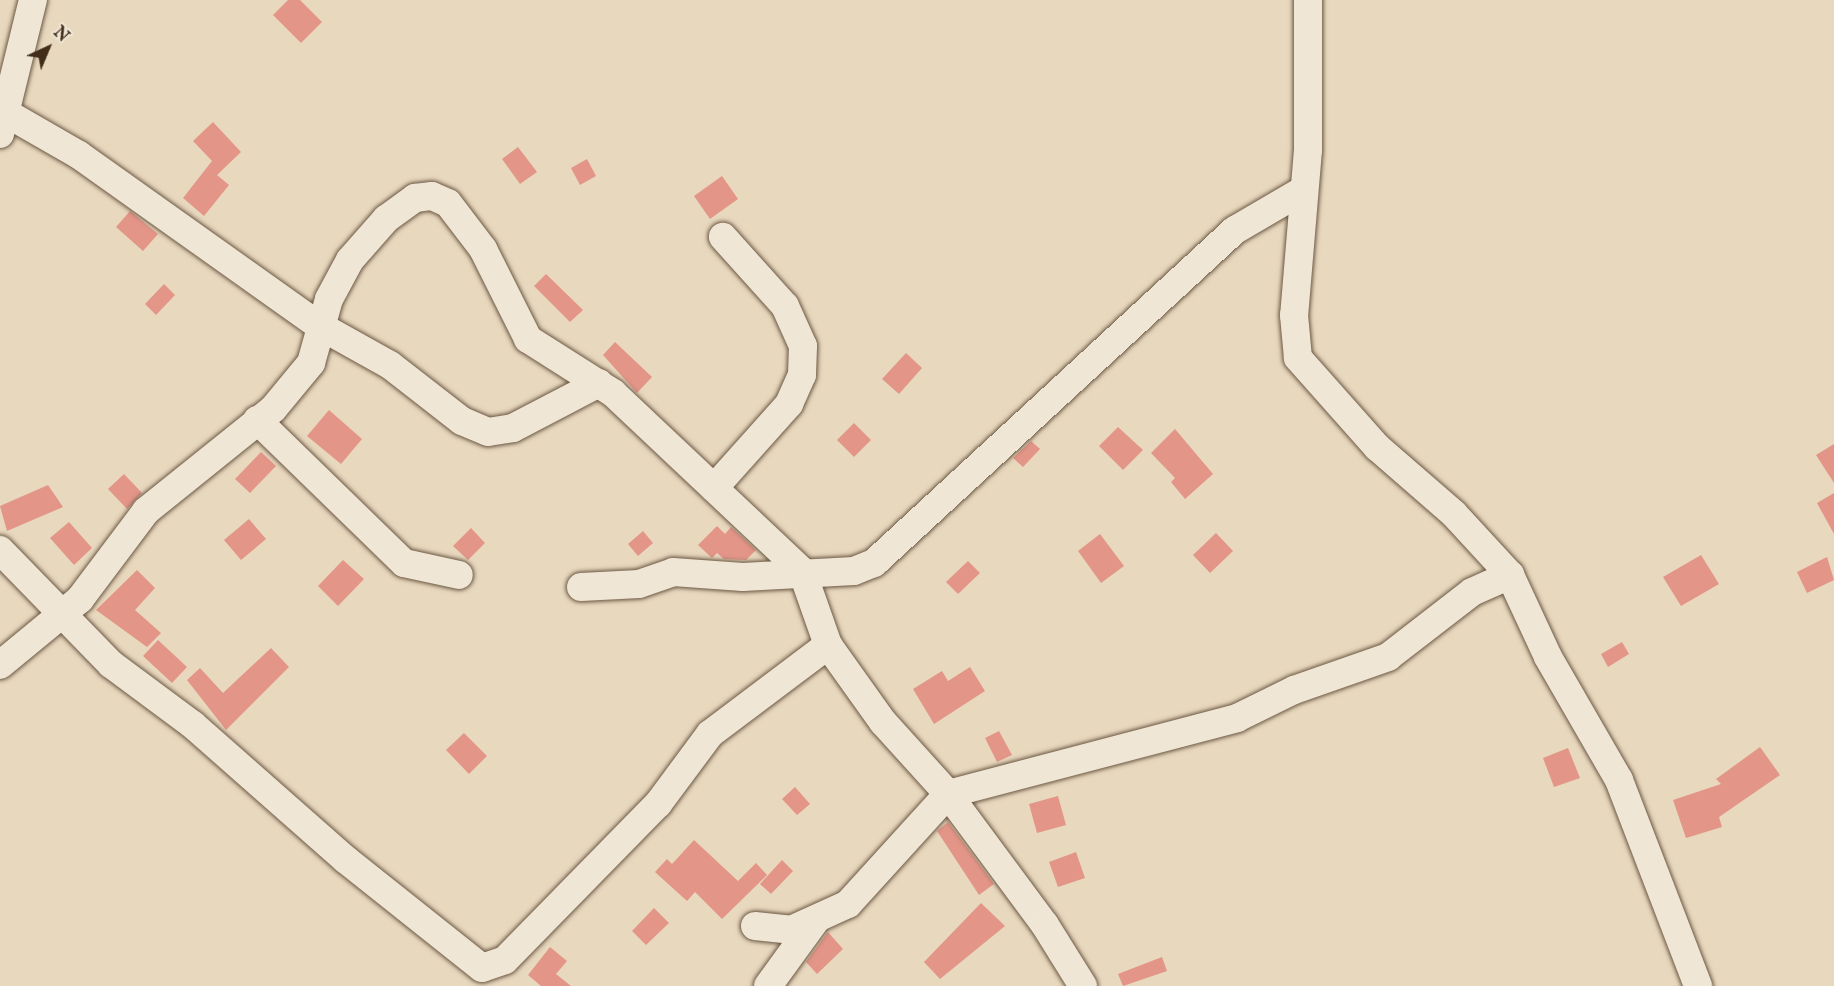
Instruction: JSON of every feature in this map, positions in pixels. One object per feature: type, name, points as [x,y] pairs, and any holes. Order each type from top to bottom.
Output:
[{"type":"street","points":[[33,0],[3,124],[79,155],[320,326],[390,365],[462,421],[488,432],[513,428],[600,383]]},
{"type":"street","points":[[1308,0],[1308,150],[1300,192],[1293,315],[1298,358],[1377,447],[1454,514],[1510,575],[1548,657],[1619,780],[1698,986]]},
{"type":"street","points":[[581,587],[639,584],[673,572],[743,577],[802,571],[854,571],[874,563],[1235,230],[1300,192]]},
{"type":"street","points":[[0,665],[94,581],[146,511],[258,420],[311,363],[320,326],[350,260],[386,219],[415,198],[432,196],[448,203],[483,249],[528,339],[600,383],[802,571],[828,645],[883,722],[948,794],[1045,925],[1083,986]]},
{"type":"street","points":[[714,488],[789,404],[802,375],[803,346],[785,306],[723,237]]},
{"type":"street","points":[[258,420],[404,563],[459,575]]},
{"type":"street","points":[[0,550],[111,664],[193,725],[345,859],[482,968],[493,969],[674,787],[710,734],[828,645]]},
{"type":"street","points":[[755,926],[791,930],[848,904],[948,794],[1237,718],[1294,690],[1388,657],[1472,592],[1510,575]]},
{"type":"street","points":[[768,986],[817,919]]},
{"type":"building","points":[[288,0],[300,0],[322,22],[301,43],[273,15]]},
{"type":"building","points":[[213,122],[241,152],[217,175],[229,185],[204,216],[183,198],[212,161],[193,141]]},
{"type":"building","points":[[518,147],[537,172],[520,184],[502,159]]},
{"type":"building","points":[[587,159],[596,176],[580,185],[571,168]]},
{"type":"building","points":[[722,176],[738,199],[710,219],[694,196]]},
{"type":"building","points":[[130,211],[158,234],[143,251],[116,227]]},
{"type":"building","points":[[546,274],[583,310],[570,322],[534,286]]},
{"type":"building","points":[[164,284],[175,295],[156,315],[145,304]]},
{"type":"building","points":[[615,342],[652,377],[637,393],[603,355]]},
{"type":"building","points":[[906,353],[922,368],[899,394],[882,379]]},
{"type":"building","points":[[329,410],[362,439],[341,464],[307,436]]},
{"type":"building","points":[[854,423],[871,440],[854,457],[837,440]]},
{"type":"building","points":[[1118,427],[1143,450],[1123,470],[1099,446]]},
{"type":"building","points":[[1175,429],[1213,474],[1185,499],[1171,482],[1175,478],[1151,453]]},
{"type":"building","points":[[1031,441],[1040,449],[1023,467],[1013,458]]},
{"type":"building","points":[[1834,444],[1834,483],[1816,455]]},
{"type":"building","points":[[261,452],[276,466],[250,493],[235,479]]},
{"type":"building","points":[[124,474],[142,493],[127,509],[108,489]]},
{"type":"building","points":[[48,485],[63,507],[7,531],[0,506]]},
{"type":"building","points":[[1834,493],[1834,534],[1817,503]]},
{"type":"building","points":[[249,519],[266,539],[241,560],[224,540]]},
{"type":"building","points":[[69,522],[92,548],[74,565],[50,538]]},
{"type":"building","points":[[717,526],[725,534],[731,527],[756,550],[746,560],[724,559],[717,553],[712,558],[698,545]]},
{"type":"building","points":[[471,528],[485,543],[468,560],[453,546]]},
{"type":"building","points":[[643,531],[653,543],[638,556],[628,544]]},
{"type":"building","points":[[1216,533],[1233,551],[1210,573],[1193,555]]},
{"type":"building","points":[[1100,534],[1124,566],[1101,583],[1078,551]]},
{"type":"building","points":[[1701,555],[1719,584],[1681,606],[1663,577]]},
{"type":"building","points":[[1827,557],[1834,580],[1807,593],[1797,572]]},
{"type":"building","points":[[343,560],[364,579],[338,606],[318,586]]},
{"type":"building","points":[[968,561],[980,573],[958,594],[946,582]]},
{"type":"building","points":[[137,570],[155,588],[135,610],[161,633],[147,647],[96,610]]},
{"type":"building","points":[[158,640],[187,667],[172,683],[143,656]]},
{"type":"building","points":[[1622,642],[1629,654],[1608,667],[1601,654]]},
{"type":"building","points":[[271,648],[289,667],[226,730],[187,680],[200,668],[223,693]]},
{"type":"building","points":[[970,667],[985,691],[934,724],[913,689],[942,671],[948,681]]},
{"type":"building","points":[[999,731],[1012,755],[997,762],[985,738]]},
{"type":"building","points":[[464,733],[487,756],[469,774],[446,750]]},
{"type":"building","points":[[1760,747],[1780,775],[1719,817],[1722,827],[1686,838],[1673,800],[1721,784],[1716,779]]},
{"type":"building","points":[[1568,748],[1580,778],[1554,787],[1543,758]]},
{"type":"building","points":[[795,787],[810,804],[797,815],[782,799]]},
{"type":"building","points":[[1058,796],[1066,825],[1037,833],[1029,804]]},
{"type":"building","points":[[948,822],[994,884],[979,895],[937,831]]},
{"type":"building","points":[[694,840],[738,881],[756,863],[767,875],[722,919],[695,892],[687,901],[655,872],[667,859],[672,864]]},
{"type":"building","points":[[1076,852],[1085,878],[1058,887],[1049,862]]},
{"type":"building","points":[[782,860],[793,871],[771,894],[760,884]]},
{"type":"building","points":[[981,903],[1005,926],[940,979],[924,962]]},
{"type":"building","points":[[654,908],[669,923],[646,945],[632,931]]},
{"type":"building","points":[[828,932],[843,949],[817,974],[806,962]]},
{"type":"building","points":[[550,947],[567,961],[556,974],[571,986],[541,986],[528,975]]},
{"type":"building","points":[[1162,957],[1167,971],[1123,986],[1118,974]]}]
